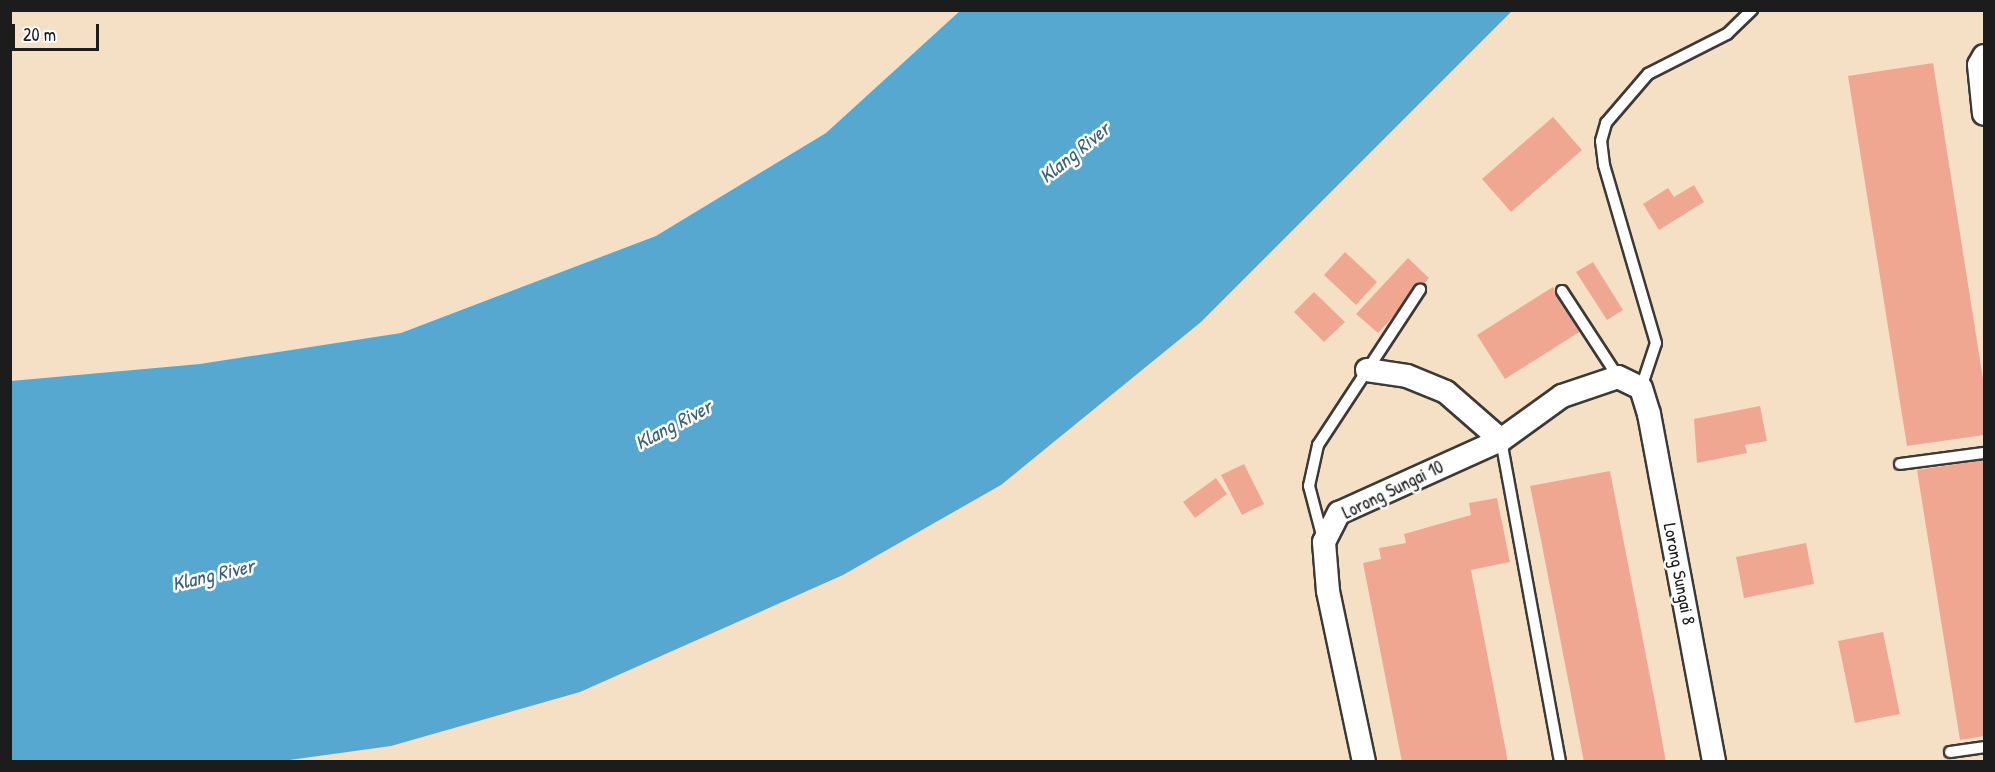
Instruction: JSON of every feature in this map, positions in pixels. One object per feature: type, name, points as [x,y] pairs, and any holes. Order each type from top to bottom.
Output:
[{"type":"street","points":[[1984,56],[1979,65],[1984,114]]},
{"type":"street","points":[[1367,370],[1407,376],[1446,392],[1501,440]]},
{"type":"street","points":[[1618,377],[1641,388]]},
{"type":"street","name":"Lorong Sungai 10","points":[[1324,542],[1339,513],[1501,440],[1562,396],[1618,377]]},
{"type":"street","name":"Lorong Sungai 8","points":[[1641,388],[1714,762]]},
{"type":"street","points":[[1324,542],[1328,591],[1364,762]]},
{"type":"lane","points":[[1641,388],[1656,343],[1604,165],[1601,141],[1606,123],[1648,74],[1727,34],[1752,10]]},
{"type":"lane","points":[[1324,542],[1309,486],[1318,444],[1420,290]]},
{"type":"lane","points":[[1562,291],[1618,377]]},
{"type":"lane","points":[[1501,440],[1560,762]]},
{"type":"lane","points":[[1900,464],[1984,453]]},
{"type":"lane","points":[[1950,752],[1984,747]]},
{"type":"water","name":"Klang River","points":[[961,10],[1512,11],[1201,322],[1001,485],[843,575],[580,692],[391,746],[275,762],[11,761],[11,381],[200,364],[401,333],[656,236],[826,133]]},
{"type":"building","points":[[1933,63],[1984,385],[1984,435],[1907,446],[1848,76]]},
{"type":"building","points":[[1553,117],[1582,150],[1511,212],[1482,179]]},
{"type":"building","points":[[1694,185],[1704,202],[1659,230],[1643,204],[1668,188],[1674,197]]},
{"type":"building","points":[[1345,252],[1377,282],[1356,305],[1324,275]]},
{"type":"building","points":[[1408,258],[1429,278],[1378,333],[1356,314]]},
{"type":"building","points":[[1593,262],[1623,310],[1607,320],[1576,272]]},
{"type":"building","points":[[1553,287],[1581,331],[1505,379],[1477,335]]},
{"type":"building","points":[[1314,292],[1345,322],[1324,342],[1294,312]]},
{"type":"building","points":[[1760,406],[1767,441],[1745,445],[1747,453],[1697,463],[1694,419]]},
{"type":"building","points":[[1984,460],[1984,736],[1960,740],[1917,470]]},
{"type":"building","points":[[1244,464],[1264,504],[1242,515],[1221,475]]},
{"type":"building","points":[[1610,471],[1666,762],[1584,762],[1530,486]]},
{"type":"building","points":[[1216,478],[1227,494],[1195,518],[1183,502]]},
{"type":"building","points":[[1497,498],[1510,562],[1471,570],[1508,762],[1402,762],[1363,563],[1381,559],[1379,548],[1406,543],[1404,534],[1471,515],[1469,503]]},
{"type":"building","points":[[1806,543],[1814,584],[1744,598],[1736,557]]},
{"type":"building","points":[[1883,632],[1900,714],[1855,723],[1838,641]]}]
